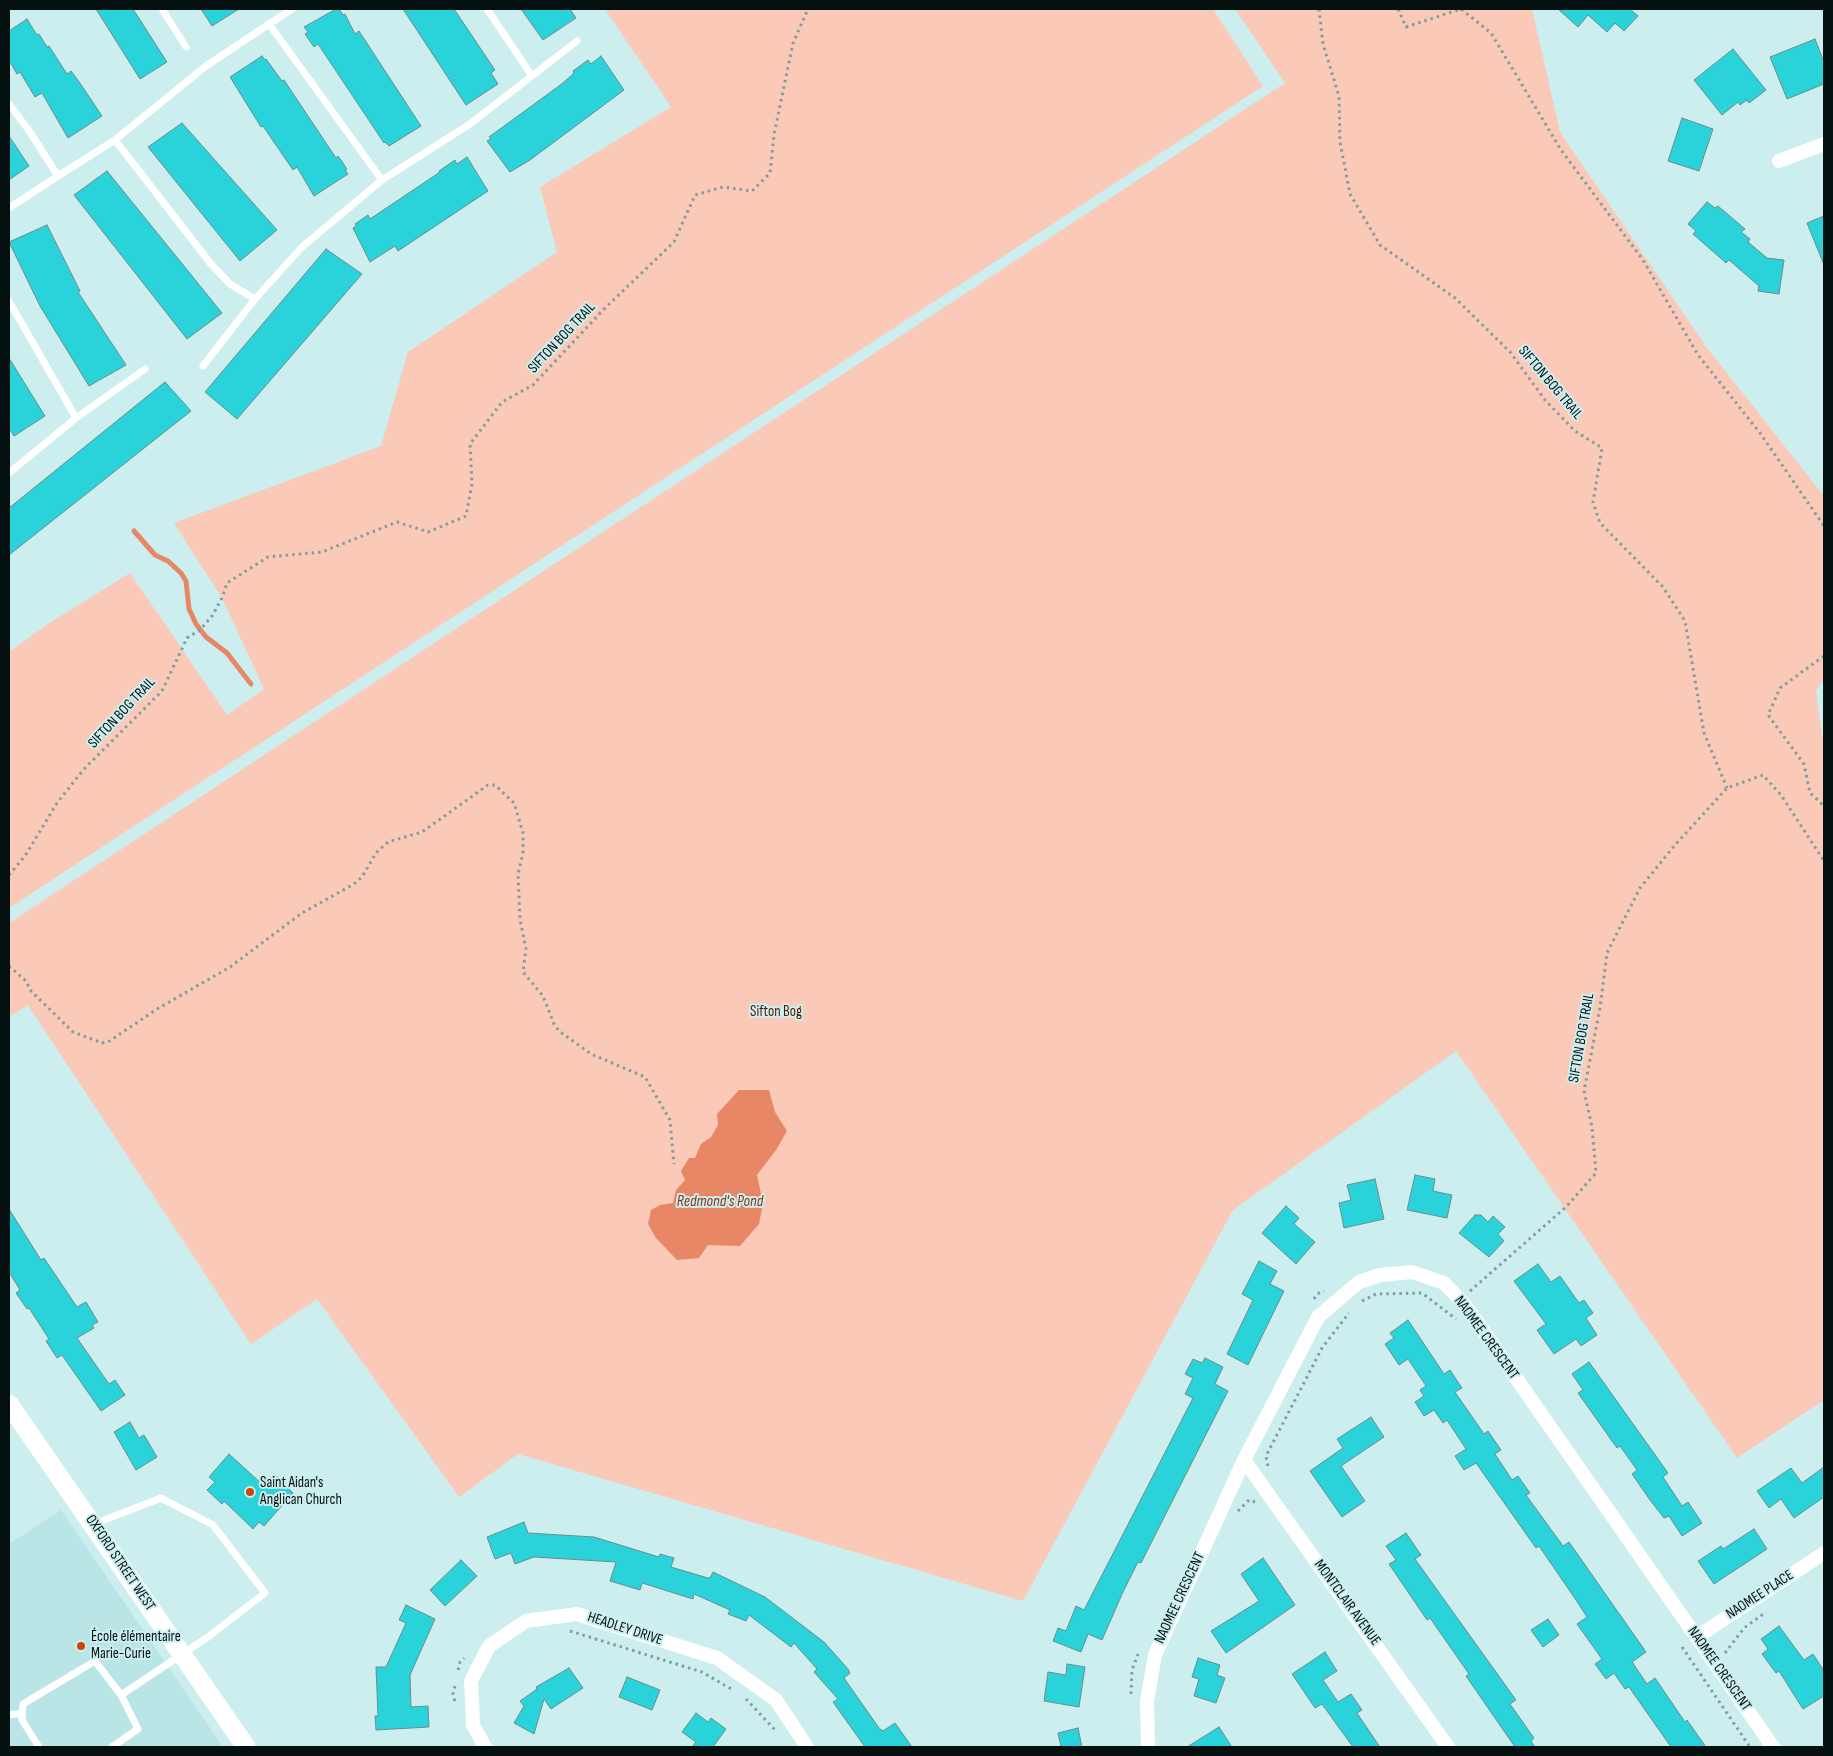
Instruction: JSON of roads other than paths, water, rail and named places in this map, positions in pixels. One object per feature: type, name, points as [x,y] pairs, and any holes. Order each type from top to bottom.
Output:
[{"type":"main road","name":"OXFORD STREET WEST","points":[[9,1404],[94,1524],[246,1747]]},
{"type":"street","points":[[1779,161],[1824,144]]},
{"type":"street","name":"NAOMEE CRESCENT","points":[[1148,1747],[1147,1701],[1155,1655],[1244,1460],[1318,1317],[1358,1282],[1380,1275],[1412,1272],[1444,1283],[1466,1306],[1773,1747]]},
{"type":"street","name":"MONTCLAIR AVENUE","points":[[1244,1460],[1448,1747]]},
{"type":"street","name":"NAOMEE PLACE","points":[[1697,1637],[1824,1553]]},
{"type":"street","name":"HEADLEY DRIVE","points":[[485,1747],[473,1725],[471,1681],[489,1646],[526,1622],[577,1614],[717,1658],[776,1700],[807,1747]]},
{"type":"lane","points":[[162,9],[186,47]]},
{"type":"lane","points":[[9,208],[115,140],[206,66],[292,9]]},
{"type":"lane","points":[[487,9],[532,76]]},
{"type":"lane","points":[[268,24],[382,180]]},
{"type":"lane","points":[[203,366],[255,299],[302,247],[382,180],[470,124],[578,41]]},
{"type":"lane","points":[[9,104],[30,132],[58,176]]},
{"type":"lane","points":[[115,140],[211,264],[230,284],[255,299]]},
{"type":"lane","points":[[9,301],[76,418]]},
{"type":"lane","points":[[9,473],[76,418],[145,369]]},
{"type":"lane","points":[[94,1524],[161,1498],[213,1525],[265,1593],[208,1637],[121,1695]]},
{"type":"lane","points":[[40,1747],[22,1720],[23,1704],[95,1661],[121,1695],[138,1729],[112,1747]]},
{"type":"lane","points":[[9,1715],[22,1714]]},
{"type":"water","name":"Redmond's Pond","points":[[739,1090],[769,1090],[775,1112],[787,1131],[776,1150],[757,1175],[763,1203],[759,1224],[740,1246],[708,1245],[699,1258],[677,1260],[656,1238],[648,1224],[651,1210],[660,1205],[673,1203],[676,1190],[685,1180],[681,1171],[689,1158],[695,1158],[701,1144],[711,1137],[718,1125],[717,1114]]},
{"type":"waterway","points":[[134,531],[155,555],[168,561],[181,573],[186,581],[189,609],[196,624],[206,637],[227,653],[251,684]]},
{"type":"place","name":"Saint Aidan's Anglican Church","points":[[250,1492]]},
{"type":"place","name":"École élémentaire Marie-Curie","points":[[81,1646]]},
{"type":"park label","name":"Sifton Bog","points":[[776,1012]]}]
